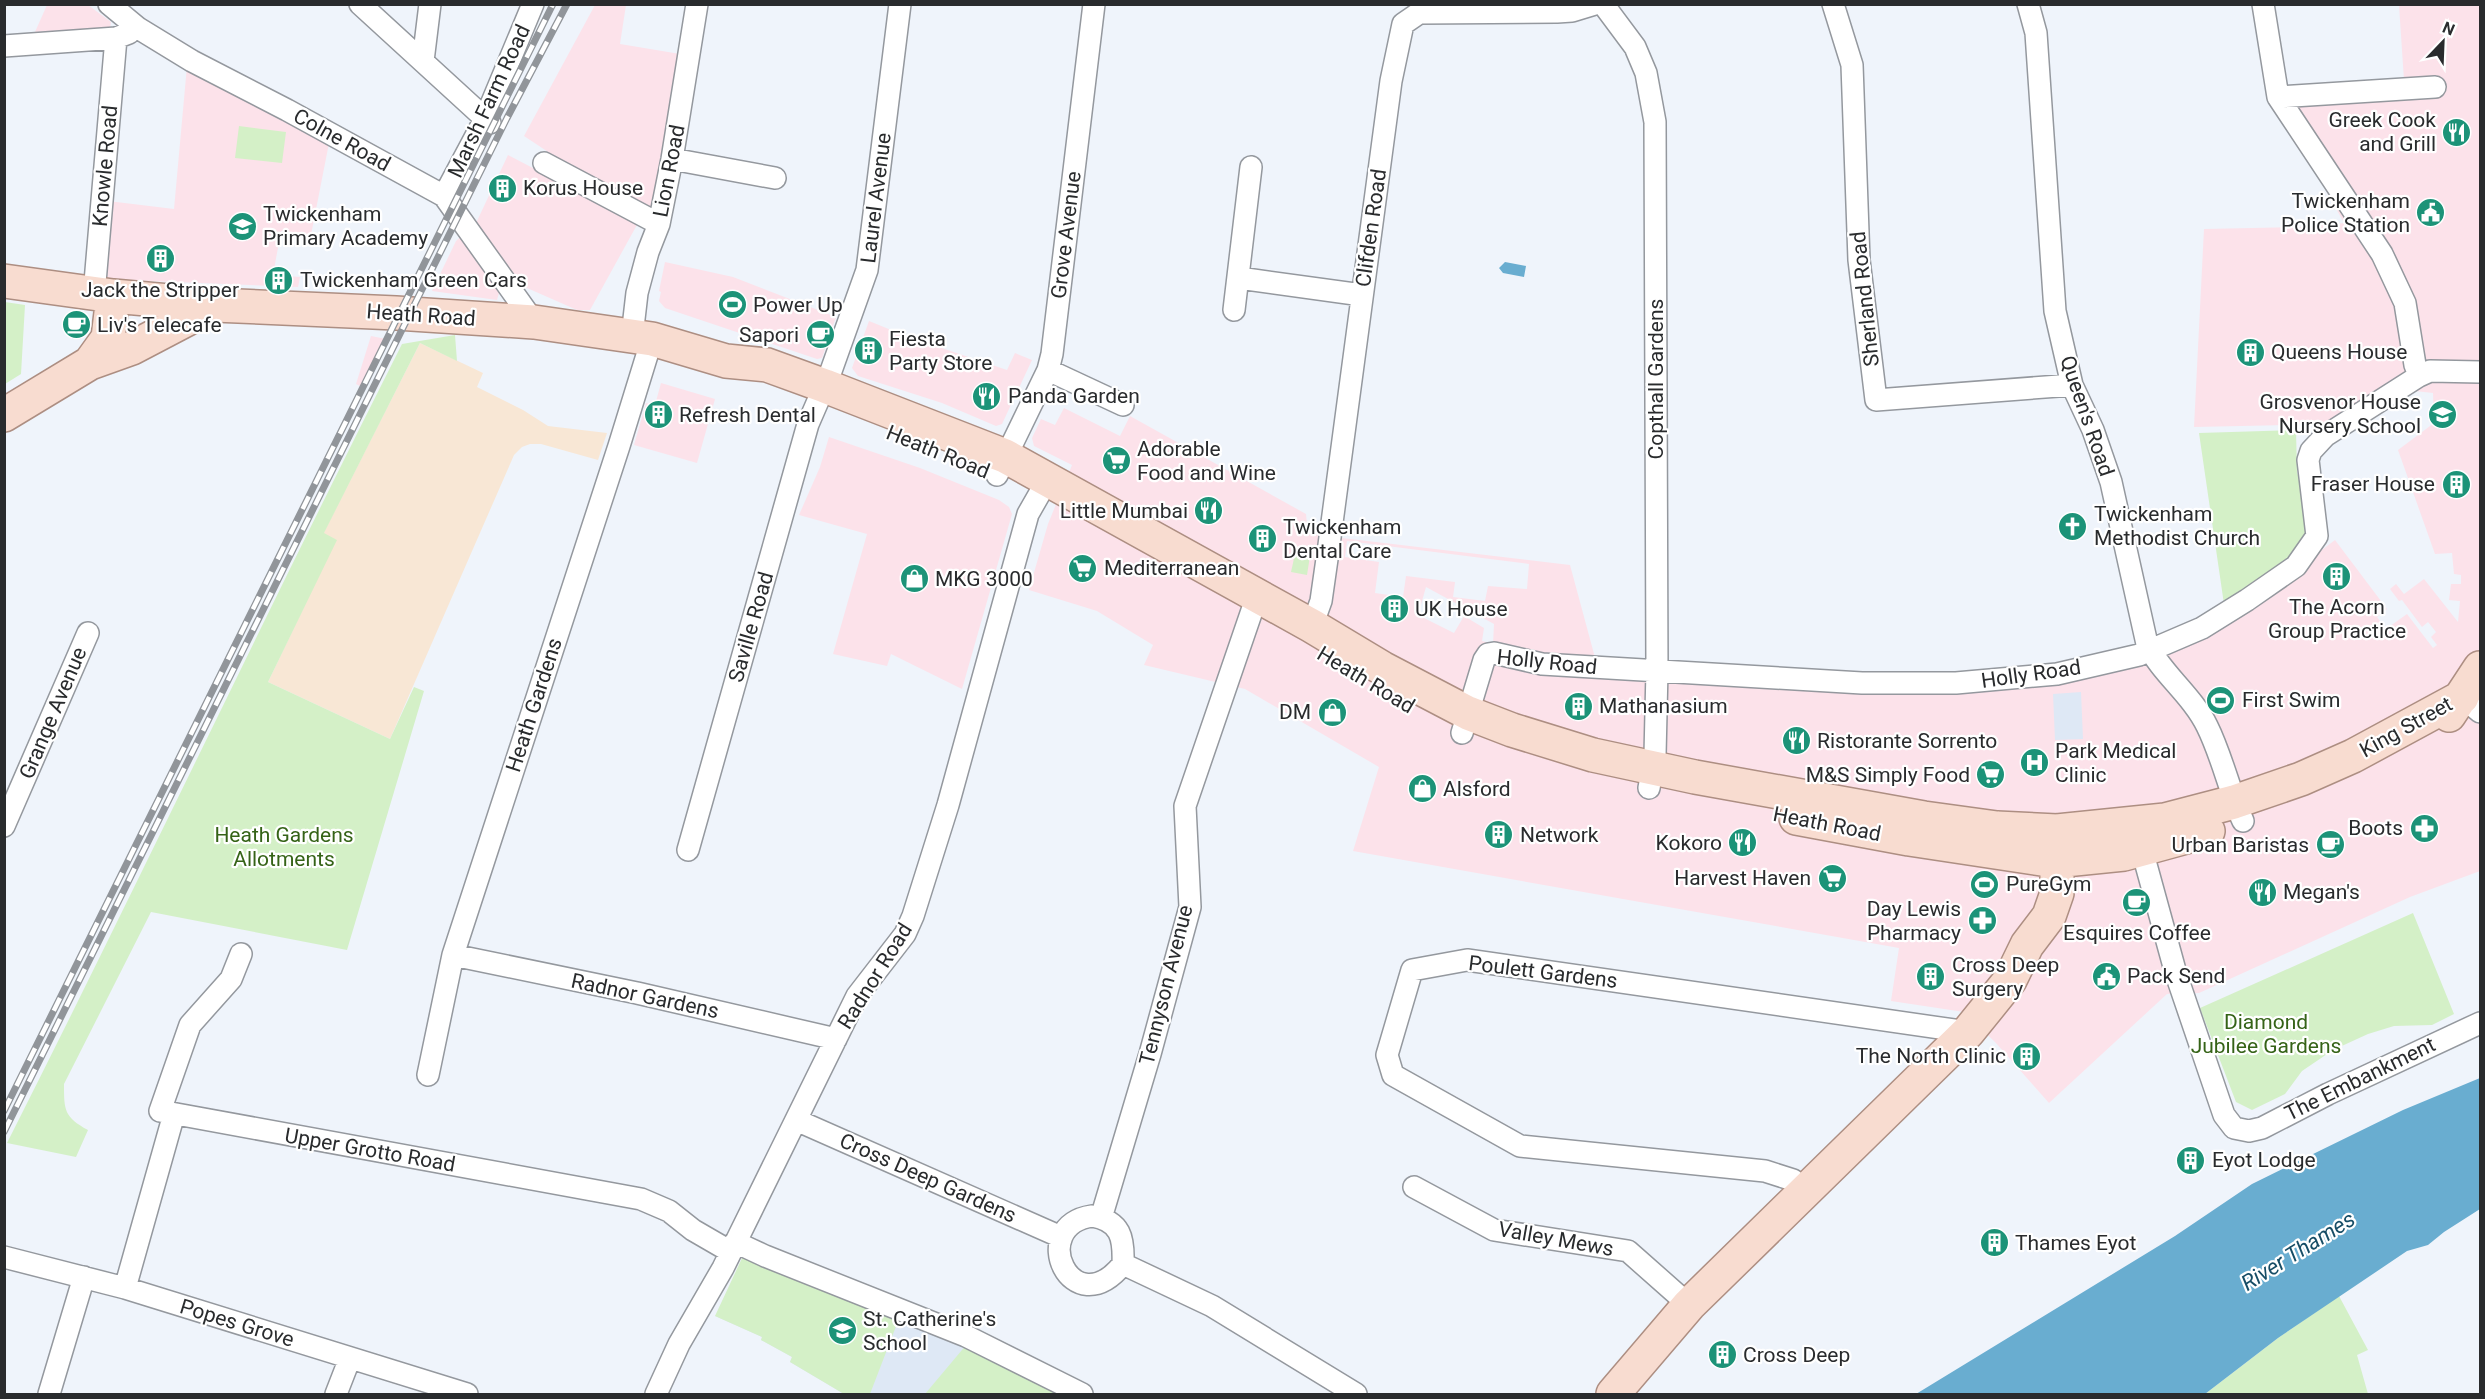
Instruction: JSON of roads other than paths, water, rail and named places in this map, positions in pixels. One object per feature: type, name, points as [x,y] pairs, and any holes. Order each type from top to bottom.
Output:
[{"type":"main road","name":"Heath Road","points":[[4,281],[103,295],[214,305],[534,322],[642,337],[726,361],[767,365],[821,395],[1001,466],[1043,488],[1254,605],[1416,711],[1465,723],[1512,730],[1583,752],[1651,777],[1997,828],[2056,846]]},
{"type":"main road","points":[[90,363],[108,338],[103,295]]},
{"type":"main road","points":[[4,415],[90,363],[132,348],[214,305]]},
{"type":"main road","name":"Heath Road","points":[[1254,605],[1311,626],[1382,668],[1465,723]]},
{"type":"main road","name":"King Street","points":[[2056,846],[2165,820],[2282,808],[2389,762],[2432,734],[2471,705],[2481,668]]},
{"type":"main road","name":"King Street","points":[[2056,846],[2098,858],[2142,850],[2239,812]]},
{"type":"main road","points":[[1613,1395],[1689,1305],[1968,1032],[2010,980],[2027,945],[2031,907],[2056,846]]},
{"type":"street","name":"Colne Road","points":[[109,4],[138,28],[192,61],[444,196],[534,322]]},
{"type":"street","points":[[360,4],[487,121]]},
{"type":"street","points":[[423,61],[430,4]]},
{"type":"street","name":"Marsh Farm Road","points":[[444,196],[487,121],[533,4]]},
{"type":"street","name":"Lion Road","points":[[642,337],[636,293],[641,272],[659,224],[697,4]]},
{"type":"street","name":"Laurel Avenue","points":[[821,395],[867,270],[900,4]]},
{"type":"street","name":"Grove Avenue","points":[[1001,466],[1048,370],[1053,348],[1094,4]]},
{"type":"street","name":"Clifden Road","points":[[1311,626],[1321,601],[1328,556],[1391,81],[1403,24],[1419,13],[1557,12],[1572,11],[1595,4]]},
{"type":"street","name":"Copthall Gardens","points":[[1603,4],[1635,47],[1646,73],[1655,122],[1657,670],[1651,777]]},
{"type":"street","name":"Sherland Road","points":[[1833,4],[1852,65],[1859,260],[1876,400],[2072,385]]},
{"type":"street","name":"Queen's Road","points":[[2028,4],[2036,33],[2055,311],[2072,385],[2093,430],[2110,482],[2150,651],[2189,696],[2207,725],[2239,812]]},
{"type":"street","points":[[2263,4],[2278,97],[2382,254],[2405,303],[2415,365],[2419,376]]},
{"type":"street","points":[[4,46],[116,38],[138,28]]},
{"type":"street","name":"Knowle Road","points":[[103,295],[116,38]]},
{"type":"street","points":[[2278,97],[2435,87]]},
{"type":"street","points":[[672,159],[775,178]]},
{"type":"street","points":[[544,163],[659,224]]},
{"type":"street","points":[[1234,310],[1251,167]]},
{"type":"street","points":[[1239,278],[1362,295]]},
{"type":"street","name":"Heath Gardens","points":[[428,1075],[453,955],[612,469],[642,337]]},
{"type":"street","points":[[1048,370],[1123,405]]},
{"type":"street","name":"Holly Road","points":[[1465,723],[1484,660],[1488,654],[1494,653],[1542,664],[1862,683],[1956,683],[2057,674],[2150,651],[2202,628],[2296,566],[2317,536],[2308,468],[2311,451],[2325,436],[2430,371],[2481,372]]},
{"type":"street","name":"Saville Road","points":[[688,850],[805,434],[821,395]]},
{"type":"street","name":"Radnor Road","points":[[656,1395],[679,1344],[733,1247],[857,996],[905,934],[954,783],[1028,514],[1043,488]]},
{"type":"street","name":"Tennyson Avenue","points":[[1101,1218],[1150,1054],[1190,907],[1185,806],[1254,605]]},
{"type":"street","name":"Grange Avenue","points":[[4,826],[88,633]]},
{"type":"street","name":"The Embankment","points":[[2142,850],[2176,974],[2224,1115],[2239,1131],[2262,1128],[2328,1094],[2481,1023]]},
{"type":"street","points":[[125,1288],[174,1114],[160,1111],[189,1025],[231,979],[241,954]]},
{"type":"street","name":"Radnor Gardens","points":[[453,955],[637,993],[836,1039]]},
{"type":"street","name":"Poulett Gardens","points":[[1807,1191],[1793,1180],[1764,1171],[1520,1146],[1393,1075],[1387,1055],[1413,970],[1467,960],[1968,1032]]},
{"type":"street","name":"Upper Grotto Road","points":[[174,1114],[641,1200],[669,1211],[693,1230],[733,1247],[765,1256],[966,1336],[1082,1395]]},
{"type":"street","name":"Cross Deep Gardens","points":[[796,1120],[1060,1236]]},
{"type":"street","name":"Valley Mews","points":[[1414,1187],[1494,1230],[1628,1251],[1689,1305]]},
{"type":"street","points":[[1080,1218],[1101,1218],[1111,1222],[1121,1233],[1124,1248],[1123,1264],[1112,1278],[1096,1285],[1081,1285],[1069,1276],[1061,1264],[1058,1251],[1060,1236],[1070,1223],[1080,1218]]},
{"type":"street","name":"Popes Grove","points":[[4,1257],[125,1288],[467,1395]]},
{"type":"street","points":[[1123,1264],[1212,1306],[1356,1395]]},
{"type":"street","points":[[49,1395],[84,1277]]},
{"type":"street","points":[[336,1395],[350,1358]]},
{"type":"water","points":[[1505,262],[1526,266],[1524,277],[1503,273],[1499,268]]},
{"type":"water","name":"River Thames","points":[[2480,1078],[2480,1209],[2428,1245],[2407,1251],[2278,1338],[2205,1394],[1916,1394],[2175,1236],[2252,1184],[2403,1110]]},
{"type":"railway","points":[[4,1111],[553,4]]},
{"type":"railway","points":[[4,1132],[507,118],[567,4]]},
{"type":"place","name":"Greek Cook and Grill","points":[[2457,132]]},
{"type":"place","name":"Korus House","points":[[502,188]]},
{"type":"place","name":"Twickenham Police Station","points":[[2431,213]]},
{"type":"place","name":"Twickenham Primary Academy","points":[[242,226]]},
{"type":"place","name":"Jack the Stripper","points":[[160,259]]},
{"type":"place","name":"Twickenham Green Cars","points":[[279,280]]},
{"type":"place","name":"Power Up","points":[[732,305]]},
{"type":"place","name":"Liv's Telecafe","points":[[76,325]]},
{"type":"place","name":"Sapori","points":[[820,335]]},
{"type":"place","name":"Fiesta Party Store","points":[[868,351]]},
{"type":"place","name":"Queens House","points":[[2250,352]]},
{"type":"place","name":"Panda Garden","points":[[987,396]]},
{"type":"place","name":"Grosvenor House Nursery School","points":[[2442,414]]},
{"type":"place","name":"Refresh Dental","points":[[658,415]]},
{"type":"place","name":"Adorable Food and Wine","points":[[1116,461]]},
{"type":"place","name":"Fraser House","points":[[2456,484]]},
{"type":"place","name":"Little Mumbai","points":[[1209,511]]},
{"type":"place","name":"Twickenham Methodist Church","points":[[2073,526]]},
{"type":"place","name":"Twickenham Dental Care","points":[[1262,539]]},
{"type":"place","name":"Mediterranean","points":[[1083,568]]},
{"type":"place","name":"The Acorn Group Practice","points":[[2337,576]]},
{"type":"place","name":"MKG 3000","points":[[914,579]]},
{"type":"place","name":"UK House","points":[[1394,609]]},
{"type":"place","name":"First Swim","points":[[2221,700]]},
{"type":"place","name":"Mathanasium","points":[[1578,706]]},
{"type":"place","name":"DM","points":[[1332,712]]},
{"type":"place","name":"Ristorante Sorrento","points":[[1796,741]]},
{"type":"place","name":"Park Medical Clinic","points":[[2034,763]]},
{"type":"place","name":"M&S Simply Food","points":[[1991,775]]},
{"type":"place","name":"Alsford","points":[[1422,789]]},
{"type":"place","name":"Boots","points":[[2424,828]]},
{"type":"place","name":"Network","points":[[1499,835]]},
{"type":"place","name":"Kokoro","points":[[1743,843]]},
{"type":"place","name":"Urban Baristas","points":[[2330,845]]},
{"type":"place","name":"Harvest Haven","points":[[1832,878]]},
{"type":"place","name":"PureGym","points":[[1985,884]]},
{"type":"place","name":"Megan's","points":[[2262,892]]},
{"type":"place","name":"Esquires Coffee","points":[[2137,902]]},
{"type":"place","name":"Day Lewis Pharmacy","points":[[1982,921]]},
{"type":"place","name":"Pack Send","points":[[2106,976]]},
{"type":"place","name":"Cross Deep Surgery","points":[[1931,977]]},
{"type":"place","name":"The North Clinic","points":[[2027,1056]]},
{"type":"place","name":"Eyot Lodge","points":[[2191,1160]]},
{"type":"place","name":"Thames Eyot","points":[[1994,1243]]},
{"type":"place","name":"St. Catherine's School","points":[[842,1331]]},
{"type":"place","name":"Cross Deep","points":[[1722,1355]]},
{"type":"park label","name":"Heath Gardens Allotments","points":[[284,847]]},
{"type":"park label","name":"Diamond Jubilee Gardens","points":[[2266,1034]]}]
